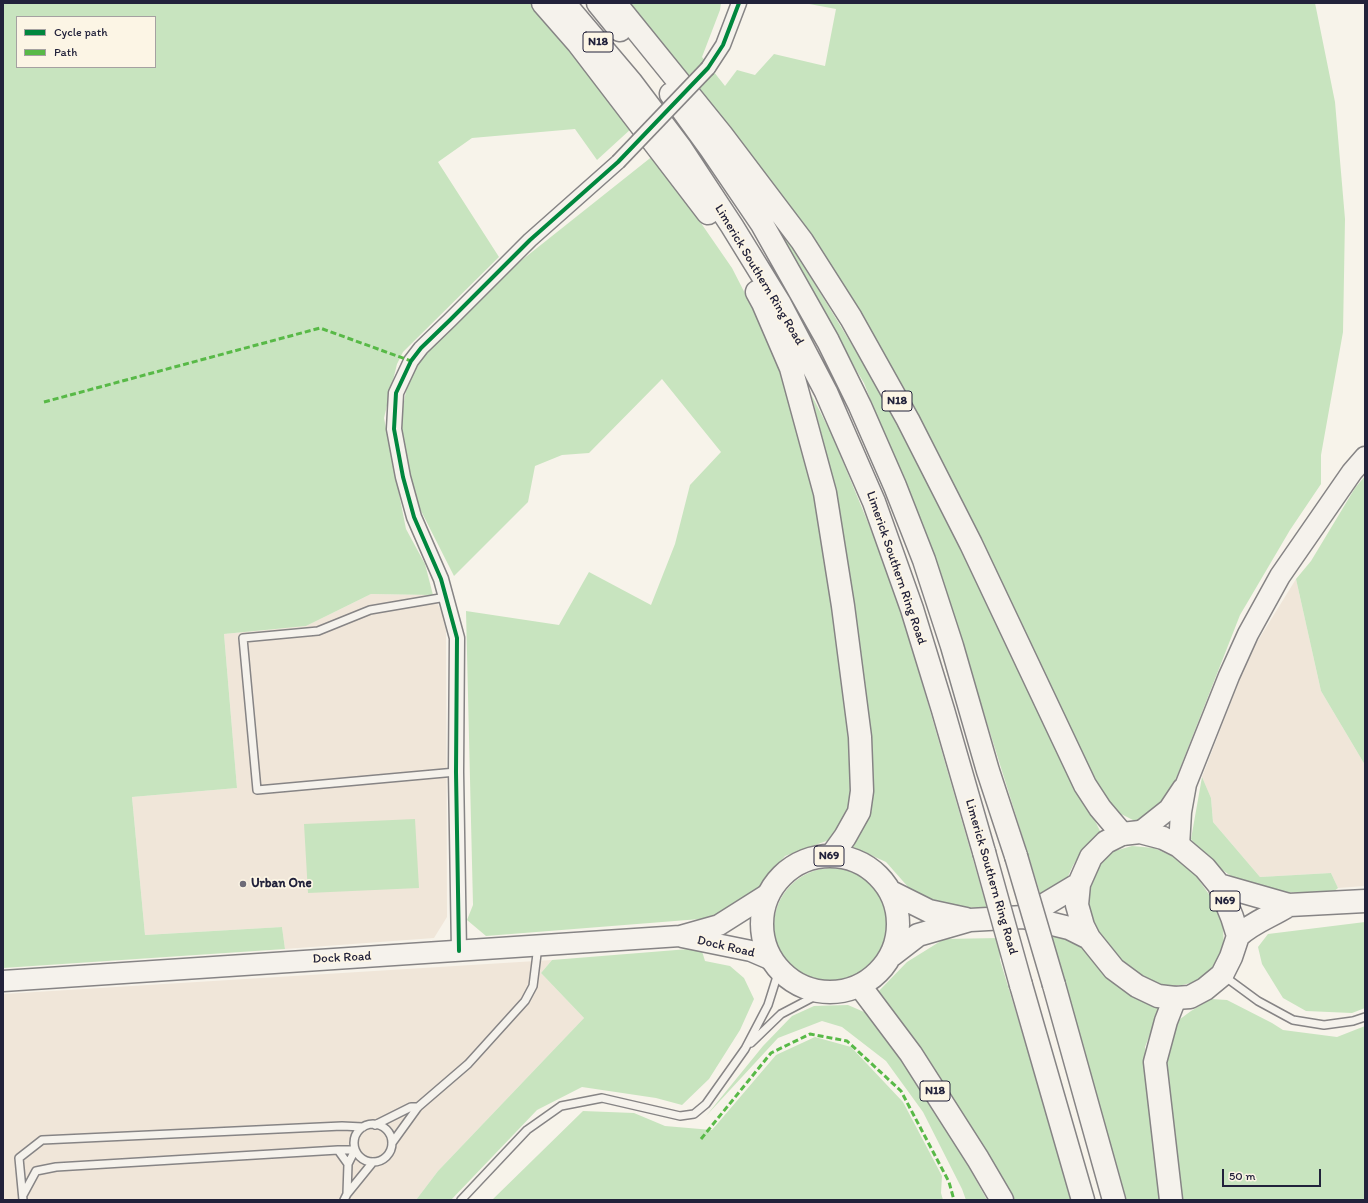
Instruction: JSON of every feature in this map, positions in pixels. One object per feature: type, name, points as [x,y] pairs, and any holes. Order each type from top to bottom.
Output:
[{"type":"main road","name":"N18","points":[[543,3],[578,43],[733,248]]},
{"type":"main road","name":"Limerick Southern Ring Road","points":[[564,3],[631,82],[680,147],[732,226],[780,304],[826,392],[874,502],[912,610],[943,710],[1083,1200]]},
{"type":"main road","name":"Limerick Southern Ring Road","points":[[598,3],[662,81],[762,224],[828,341],[860,406],[895,486],[924,560],[952,646],[988,771],[1016,856],[1054,985],[1114,1200]]},
{"type":"main road","name":"N18","points":[[615,3],[721,134],[802,241],[851,318],[908,420],[971,544],[1086,785],[1100,808],[1131,833]]},
{"type":"main road","name":"N18","points":[[631,82],[709,204],[763,303],[791,368],[825,493],[843,606],[860,737],[862,791],[859,812],[845,837],[832,855]]},
{"type":"main road","points":[[1180,846],[1181,812],[1186,784],[1229,676],[1248,634],[1280,576],[1365,457]]},
{"type":"main road","points":[[1131,833],[1169,809],[1186,784]]},
{"type":"main road","name":"N69","points":[[1238,936],[1219,885],[1205,868],[1180,846],[1163,838],[1131,833],[1106,842],[1091,858],[1079,884],[1077,905],[1088,938],[1114,969],[1137,986],[1158,996],[1175,998],[1190,998],[1205,989],[1222,975],[1231,957],[1238,936],[1247,927],[1274,915],[1289,905]]},
{"type":"main road","name":"N69","points":[[892,955],[897,940],[899,923],[897,907],[891,892],[880,877],[867,866],[850,858],[832,855],[813,857],[794,865],[779,878],[768,894],[762,916],[763,939],[776,965],[792,980],[806,988],[823,992],[842,992],[860,986],[878,973],[892,955],[918,935],[970,920],[1024,917],[1069,928],[1088,938]]},
{"type":"main road","name":"N69","points":[[1024,917],[1079,884]]},
{"type":"main road","name":"N69","points":[[1219,885],[1289,905],[1365,901]]},
{"type":"main road","name":"N69","points":[[891,892],[929,911],[970,920]]},
{"type":"main road","name":"Dock Road","points":[[3,981],[680,936],[719,925],[768,894]]},
{"type":"main road","name":"Dock Road","points":[[680,936],[751,951],[776,965]]},
{"type":"main road","name":"N18","points":[[860,986],[912,1054],[1002,1200]]},
{"type":"main road","points":[[1171,1200],[1155,1062],[1166,1022],[1175,998]]},
{"type":"street","points":[[459,951],[456,772],[457,638],[441,579],[414,517],[403,477],[394,429],[396,393],[411,361],[421,348],[530,240],[618,162],[708,68],[723,45],[739,3]]},
{"type":"lane","points":[[446,597],[370,610],[318,631],[243,638],[257,790],[456,772]]},
{"type":"lane","points":[[392,1143],[418,1107],[468,1064],[524,1001],[533,986],[538,946]]},
{"type":"lane","points":[[461,1200],[527,1130],[561,1106],[602,1098],[680,1116],[694,1114],[706,1104],[745,1049],[768,1006],[776,965]]},
{"type":"lane","points":[[1222,975],[1258,1001],[1293,1020],[1324,1025],[1353,1021],[1365,1017]]},
{"type":"lane","points":[[745,1049],[781,1014],[823,992]]},
{"type":"lane","points":[[23,1198],[19,1158],[42,1140],[342,1126],[362,1127],[375,1125],[411,1107],[418,1107]]},
{"type":"lane","points":[[362,1127],[356,1134],[354,1141],[355,1150],[361,1158],[367,1161],[379,1162],[384,1159],[392,1149],[392,1143],[389,1132],[384,1128],[375,1125]]},
{"type":"lane","points":[[338,1150],[348,1164]]},
{"type":"lane","points":[[23,1198],[36,1170],[56,1167],[85,1167],[355,1150]]},
{"type":"lane","points":[[346,1197],[348,1164],[355,1150]]},
{"type":"lane","points":[[346,1197],[373,1162]]},
{"type":"shaded area","points":[[1296,579],[1321,691],[1365,765],[1365,886],[1338,888],[1331,873],[1260,877],[1213,822],[1211,798],[1202,777],[1249,655]]},
{"type":"shaded area","points":[[371,594],[433,595],[446,620],[447,917],[434,938],[285,949],[282,927],[145,935],[132,797],[237,788],[224,634],[306,626]]},
{"type":"shaded area","points":[[552,960],[541,973],[584,1018],[438,1171],[416,1200],[3,1200],[3,994]]},
{"type":"green space","points":[[3,3],[530,3],[632,128],[597,160],[575,129],[472,138],[438,162],[499,257],[403,352],[397,364],[384,418],[406,529],[425,564],[433,595],[371,594],[306,626],[224,634],[237,788],[132,797],[145,935],[282,927],[285,949],[3,968]]},
{"type":"green space","points":[[624,3],[721,3],[720,10],[702,57],[725,86],[737,70],[755,75],[774,54],[825,66],[836,9],[804,3],[1315,3],[1335,102],[1345,219],[1343,332],[1321,455],[1321,484],[1290,530],[1240,615],[1173,784],[1160,803],[1143,817],[1135,821],[1119,813],[1103,795],[1029,647],[859,322]]},
{"type":"green space","points":[[654,155],[732,268],[774,350],[801,439],[828,556],[855,778],[852,813],[829,840],[785,856],[758,889],[733,910],[700,919],[486,936],[467,920],[473,905],[466,611],[559,625],[589,572],[651,605],[675,544],[690,485],[721,452],[662,379],[589,453],[562,455],[535,466],[528,502],[454,576],[415,499],[400,422],[407,386],[421,355],[503,275]]},
{"type":"green space","points":[[788,240],[882,394],[925,476],[1102,835],[1076,860],[1066,882],[1041,896],[954,617],[905,488],[864,383],[778,241]]},
{"type":"green space","points":[[811,394],[832,435],[894,586],[987,908],[944,907],[917,897],[886,862],[853,847],[872,810],[870,740],[836,490]]},
{"type":"green space","points":[[1365,476],[1365,765],[1321,691],[1296,579],[1311,561],[1355,488]]},
{"type":"green space","points":[[1202,777],[1211,798],[1213,822],[1260,877],[1331,873],[1338,888],[1331,894],[1279,892],[1238,881],[1204,857],[1191,839]]},
{"type":"green space","points":[[415,819],[419,888],[308,893],[304,824]]},
{"type":"green space","points":[[1132,846],[1154,848],[1176,858],[1196,876],[1213,900],[1223,926],[1224,950],[1212,969],[1199,981],[1182,985],[1158,986],[1135,975],[1115,957],[1098,933],[1088,907],[1087,884],[1097,865],[1111,852]]},
{"type":"green space","points":[[832,868],[854,873],[873,885],[885,904],[890,926],[885,948],[873,967],[854,979],[832,984],[810,979],[791,967],[779,948],[774,926],[779,904],[791,885],[810,873]]},
{"type":"green space","points":[[1365,922],[1365,1008],[1352,1013],[1306,1011],[1283,998],[1262,964],[1258,947],[1268,934]]},
{"type":"green space","points":[[1052,934],[1080,945],[1105,975],[1130,995],[1161,1006],[1145,1047],[1163,1200],[1126,1200],[1053,943]]},
{"type":"green space","points":[[999,938],[1000,960],[1073,1200],[1005,1200],[876,994],[907,962],[944,939]]},
{"type":"green space","points":[[701,948],[705,961],[730,966],[744,978],[754,999],[740,1030],[709,1079],[682,1105],[656,1098],[582,1087],[537,1110],[451,1200],[416,1200],[438,1171],[584,1018],[541,973],[552,960]]},
{"type":"green space","points":[[1211,999],[1227,1000],[1283,1030],[1337,1037],[1365,1026],[1365,1200],[1180,1200],[1165,1091],[1165,1035],[1172,1025]]},
{"type":"green space","points":[[848,1005],[871,1015],[940,1115],[987,1200],[966,1200],[962,1189],[923,1112],[886,1061],[842,1027],[822,1021],[778,1038],[706,1116],[763,1046],[792,1016],[814,1006]]},
{"type":"green space","points":[[815,1037],[851,1047],[903,1102],[942,1176],[941,1193],[943,1200],[492,1200],[583,1111],[634,1113],[665,1126],[712,1130],[776,1055]]},
{"type":"marked path","points":[[44,402],[320,328],[411,361]]},
{"type":"marked path","points":[[701,1139],[771,1053],[810,1034],[847,1041],[901,1091],[949,1182],[954,1200]]},
{"type":"cycle path","points":[[459,951],[456,772],[457,638],[441,579],[414,517],[403,477],[394,429],[396,393],[411,361],[421,348],[530,240],[618,162],[708,68],[723,45],[739,3]]},
{"type":"place","name":"Urban One","points":[[243,884]]}]
